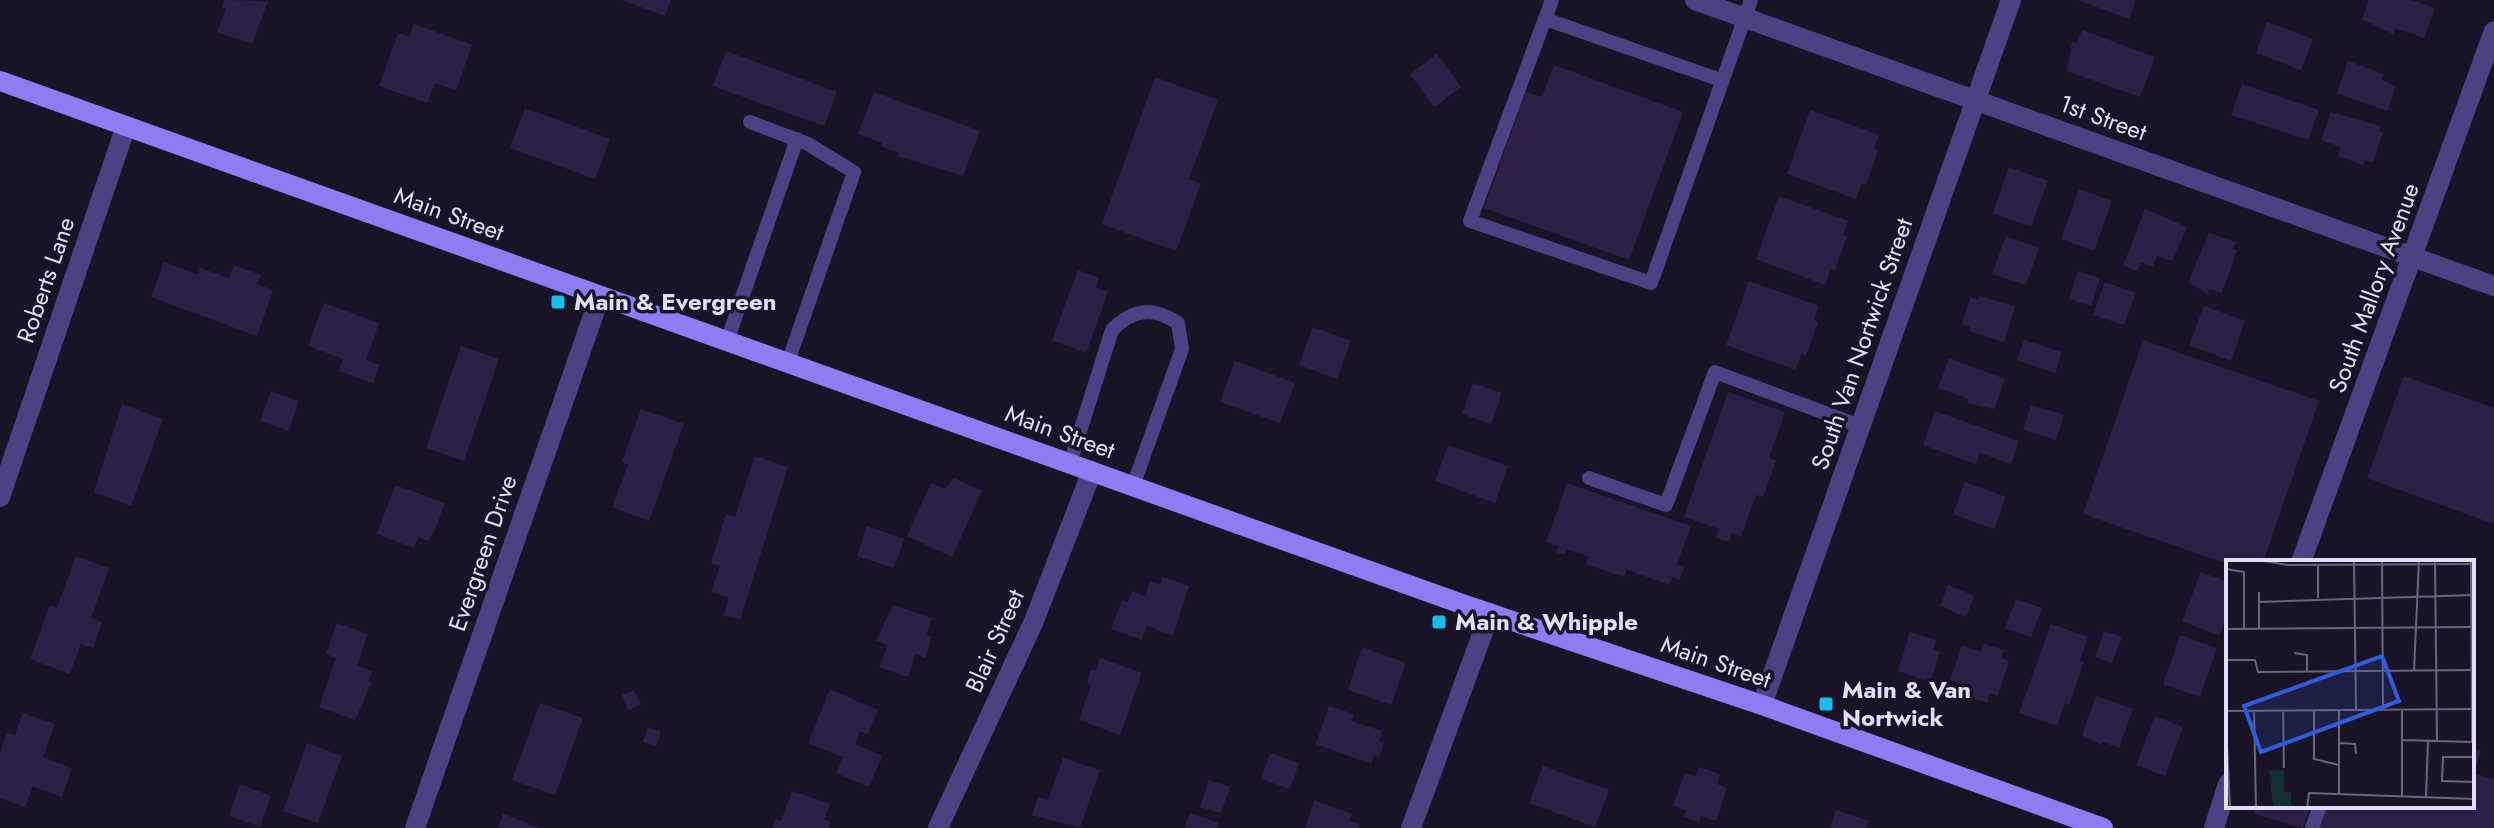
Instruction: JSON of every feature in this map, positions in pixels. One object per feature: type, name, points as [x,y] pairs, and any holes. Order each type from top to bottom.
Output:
[{"type":"main road","name":"Main Street","points":[[0,81],[1490,613],[1762,705],[2063,821],[2103,828]]},
{"type":"street","name":"1st Street","points":[[1695,0],[1748,9],[1975,100],[2494,286]]},
{"type":"street","name":"South Van Nortwick Street","points":[[1762,705],[2011,0]]},
{"type":"street","name":"South Mallory Avenue","points":[[2302,560],[2494,31]]},
{"type":"street","name":"Roberts Lane","points":[[0,497],[126,126]]},
{"type":"street","name":"Evergreen Drive","points":[[415,828],[600,296]]},
{"type":"street","name":"Blair Street","points":[[938,828],[1034,621],[1092,471]]},
{"type":"street","points":[[1411,828],[1490,613]]},
{"type":"street","points":[[2214,828],[2226,790]]},
{"type":"lane","points":[[1552,0],[1470,221],[1651,283],[1748,9]]},
{"type":"lane","points":[[1545,19],[1721,80]]},
{"type":"lane","points":[[750,122],[797,139],[854,172],[788,362]]},
{"type":"lane","points":[[727,341],[797,139]]},
{"type":"lane","points":[[1070,463],[1112,330],[1123,319],[1142,310],[1160,311],[1178,323],[1182,349],[1133,486]]},
{"type":"lane","points":[[1589,478],[1666,505],[1715,372],[1860,426]]},
{"type":"lane","points":[[2312,828],[2319,808]]},
{"type":"building","points":[[224,0],[268,1],[252,44],[217,32],[226,9],[222,7]]},
{"type":"building","points":[[622,0],[671,0],[665,16]]},
{"type":"building","points":[[2078,0],[2136,0],[2129,19]]},
{"type":"building","points":[[2369,0],[2411,0],[2435,8],[2424,38],[2395,28],[2393,34],[2362,19]]},
{"type":"building","points":[[2267,22],[2313,39],[2301,70],[2256,53]]},
{"type":"building","points":[[414,24],[472,45],[456,90],[435,83],[427,103],[379,86],[398,33],[409,37]]},
{"type":"building","points":[[2082,30],[2155,57],[2140,97],[2067,71],[2072,42],[2077,43]]},
{"type":"building","points":[[726,51],[837,92],[824,126],[713,86]]},
{"type":"building","points":[[1437,54],[1461,87],[1434,107],[1410,74]]},
{"type":"building","points":[[2348,61],[2384,74],[2382,80],[2396,86],[2387,111],[2337,93]]},
{"type":"building","points":[[1554,65],[1683,112],[1629,260],[1484,208],[1526,92],[1542,97]]},
{"type":"building","points":[[1155,77],[1218,100],[1189,179],[1201,184],[1176,251],[1102,224]]},
{"type":"building","points":[[2242,84],[2319,110],[2308,140],[2231,115]]},
{"type":"building","points":[[874,92],[980,131],[963,176],[898,156],[899,153],[881,146],[882,143],[858,134]]},
{"type":"building","points":[[525,108],[610,139],[595,179],[510,148]]},
{"type":"building","points":[[1810,110],[1879,135],[1874,149],[1878,151],[1866,185],[1862,183],[1856,199],[1787,174]]},
{"type":"building","points":[[2331,112],[2381,126],[2379,132],[2383,133],[2373,162],[2365,160],[2363,165],[2338,156],[2341,147],[2321,140]]},
{"type":"building","points":[[2009,167],[2048,181],[2031,227],[1993,213]]},
{"type":"building","points":[[2079,189],[2112,201],[2094,251],[2061,239]]},
{"type":"building","points":[[1779,196],[1848,221],[1843,235],[1847,236],[1835,270],[1831,269],[1825,285],[1756,259]]},
{"type":"building","points":[[2145,209],[2187,227],[2172,261],[2157,256],[2153,267],[2141,262],[2138,271],[2123,266]]},
{"type":"building","points":[[2209,233],[2236,242],[2233,249],[2237,250],[2222,293],[2209,289],[2208,294],[2188,282]]},
{"type":"building","points":[[2006,236],[2039,248],[2026,285],[1992,274]]},
{"type":"building","points":[[164,262],[198,275],[200,268],[229,278],[234,265],[261,275],[257,284],[273,290],[257,336],[151,297]]},
{"type":"building","points":[[1078,270],[1099,278],[1096,288],[1108,292],[1086,353],[1052,340]]},
{"type":"building","points":[[2078,271],[2100,278],[2091,306],[2069,299]]},
{"type":"building","points":[[1749,281],[1819,306],[1814,320],[1818,322],[1806,356],[1801,354],[1796,370],[1726,345]]},
{"type":"building","points":[[2105,282],[2136,293],[2124,325],[2093,315]]},
{"type":"building","points":[[1980,296],[2015,306],[2004,342],[1969,331],[1970,327],[1962,324],[1970,297],[1978,300]]},
{"type":"building","points":[[324,303],[379,323],[366,360],[380,365],[373,383],[339,371],[343,359],[308,346]]},
{"type":"building","points":[[2204,306],[2245,321],[2231,361],[2189,345]]},
{"type":"building","points":[[1313,327],[1351,341],[1337,379],[1299,365]]},
{"type":"building","points":[[2024,340],[2062,352],[2055,373],[2017,360]]},
{"type":"building","points":[[2143,340],[2319,401],[2264,560],[2226,560],[2226,563],[2083,514]]},
{"type":"building","points":[[461,346],[499,359],[464,461],[426,448]]},
{"type":"building","points":[[1949,358],[2005,379],[1994,409],[1967,403],[1969,399],[1938,388]]},
{"type":"building","points":[[1235,361],[1295,383],[1280,423],[1220,402]]},
{"type":"building","points":[[2404,376],[2494,408],[2494,524],[2367,478]]},
{"type":"building","points":[[1473,383],[1502,393],[1491,424],[1462,414]]},
{"type":"building","points":[[271,391],[299,401],[289,431],[260,421]]},
{"type":"building","points":[[1728,392],[1785,412],[1769,458],[1776,461],[1763,497],[1756,495],[1741,537],[1732,533],[1729,542],[1716,538],[1719,529],[1684,517]]},
{"type":"building","points":[[122,404],[163,419],[131,506],[94,492]]},
{"type":"building","points":[[2031,405],[2064,415],[2056,440],[2023,430]]},
{"type":"building","points":[[641,409],[684,424],[649,521],[612,507],[628,465],[622,462]]},
{"type":"building","points":[[1935,411],[2019,441],[2011,464],[1980,453],[1976,464],[1923,445]]},
{"type":"building","points":[[1448,445],[1508,466],[1495,503],[1435,481]]},
{"type":"building","points":[[755,456],[788,467],[740,620],[724,615],[729,598],[711,592],[720,566],[711,563],[726,514],[735,517]]},
{"type":"building","points":[[954,478],[982,491],[952,557],[907,536],[931,483],[945,489]]},
{"type":"building","points":[[1965,482],[2006,497],[1994,529],[1953,514]]},
{"type":"building","points":[[1567,483],[1691,526],[1677,564],[1684,567],[1679,580],[1673,577],[1670,585],[1627,570],[1624,577],[1586,564],[1589,557],[1567,549],[1565,555],[1556,552],[1559,546],[1546,542]]},
{"type":"building","points":[[395,485],[445,503],[428,541],[418,537],[414,548],[377,534]]},
{"type":"building","points":[[867,526],[904,539],[894,568],[857,556]]},
{"type":"building","points":[[76,556],[109,568],[91,618],[102,622],[93,648],[81,644],[70,674],[30,659],[50,605],[57,608]]},
{"type":"building","points":[[2201,572],[2226,581],[2226,620],[2219,636],[2182,621]]},
{"type":"building","points":[[1163,577],[1189,586],[1173,636],[1147,626],[1142,640],[1111,629],[1122,600],[1128,602],[1132,591],[1145,596],[1150,581],[1160,585]]},
{"type":"building","points":[[1948,585],[1974,596],[1966,617],[1940,606]]},
{"type":"building","points":[[2016,599],[2042,608],[2031,637],[2005,628]]},
{"type":"building","points":[[893,605],[932,618],[926,635],[932,636],[925,658],[916,654],[908,677],[879,667],[888,645],[876,641]]},
{"type":"building","points":[[337,623],[368,634],[357,666],[372,671],[369,680],[372,682],[355,720],[319,707],[336,658],[326,654]]},
{"type":"building","points":[[2051,624],[2088,637],[2080,660],[2084,662],[2069,705],[2065,703],[2057,726],[2019,713]]},
{"type":"building","points":[[2104,631],[2122,637],[2112,663],[2095,657]]},
{"type":"building","points":[[1910,632],[1936,640],[1933,650],[1940,652],[1930,682],[1898,671]]},
{"type":"building","points":[[2180,635],[2217,648],[2200,697],[2163,684]]},
{"type":"building","points":[[1984,644],[2004,650],[2001,658],[2009,661],[1998,696],[1990,693],[1987,703],[1956,692],[1959,683],[1950,680],[1962,645],[1981,652]]},
{"type":"building","points":[[1362,647],[1406,663],[1391,705],[1348,690]]},
{"type":"building","points":[[1100,658],[1142,673],[1120,735],[1079,720],[1091,685],[1087,684],[1091,670],[1096,671]]},
{"type":"building","points":[[830,689],[878,710],[868,734],[860,731],[855,744],[882,756],[869,787],[836,773],[843,757],[808,743]]},
{"type":"building","points":[[634,690],[641,704],[628,710],[622,695]]},
{"type":"building","points":[[2096,696],[2133,709],[2119,748],[2103,742],[2102,745],[2082,735]]},
{"type":"building","points":[[540,703],[583,718],[555,795],[512,780]]},
{"type":"building","points":[[1329,706],[1354,714],[1351,721],[1382,731],[1379,741],[1384,743],[1379,757],[1374,755],[1371,764],[1316,744]]},
{"type":"building","points":[[23,713],[55,724],[43,757],[72,768],[62,797],[33,786],[25,807],[0,798],[0,753],[7,733],[15,735]]},
{"type":"building","points":[[2155,716],[2183,727],[2165,776],[2136,765]]},
{"type":"building","points":[[648,727],[661,732],[656,747],[643,742]]},
{"type":"building","points":[[307,743],[342,756],[318,823],[283,811]]},
{"type":"building","points":[[2474,749],[2481,751],[2474,773]]},
{"type":"building","points":[[1270,753],[1299,763],[1290,789],[1261,779]]},
{"type":"building","points":[[1063,758],[1100,770],[1080,828],[1032,815],[1038,797],[1048,800]]},
{"type":"building","points":[[1543,766],[1609,790],[1595,827],[1529,803]]},
{"type":"building","points":[[1699,767],[1720,774],[1717,784],[1727,788],[1716,821],[1701,816],[1699,822],[1684,817],[1686,810],[1673,806],[1685,773],[1696,777]]},
{"type":"building","points":[[2474,773],[2494,780],[2494,828],[2319,828],[2326,808],[2474,808]]},
{"type":"building","points":[[1209,780],[1230,787],[1221,813],[1200,807]]},
{"type":"building","points":[[240,784],[271,796],[260,827],[229,816]]},
{"type":"building","points":[[792,791],[830,804],[824,819],[831,822],[828,828],[772,828],[776,819],[781,821]]},
{"type":"building","points":[[1314,800],[1352,814],[1350,821],[1360,824],[1359,828],[1305,828]]},
{"type":"building","points":[[2256,808],[2310,808],[2303,828],[2254,814]]},
{"type":"building","points":[[1836,810],[1869,821],[1866,828],[1830,828]]},
{"type":"building","points":[[1190,813],[1219,823],[1217,828],[1184,828]]},
{"type":"building","points":[[503,814],[541,828],[498,828]]},
{"type":"place","name":"Main & Evergreen","points":[[558,302]]},
{"type":"place","name":"Main & Whipple","points":[[1439,622]]},
{"type":"place","name":"Main & Van Nortwick","points":[[1826,704]]}]
